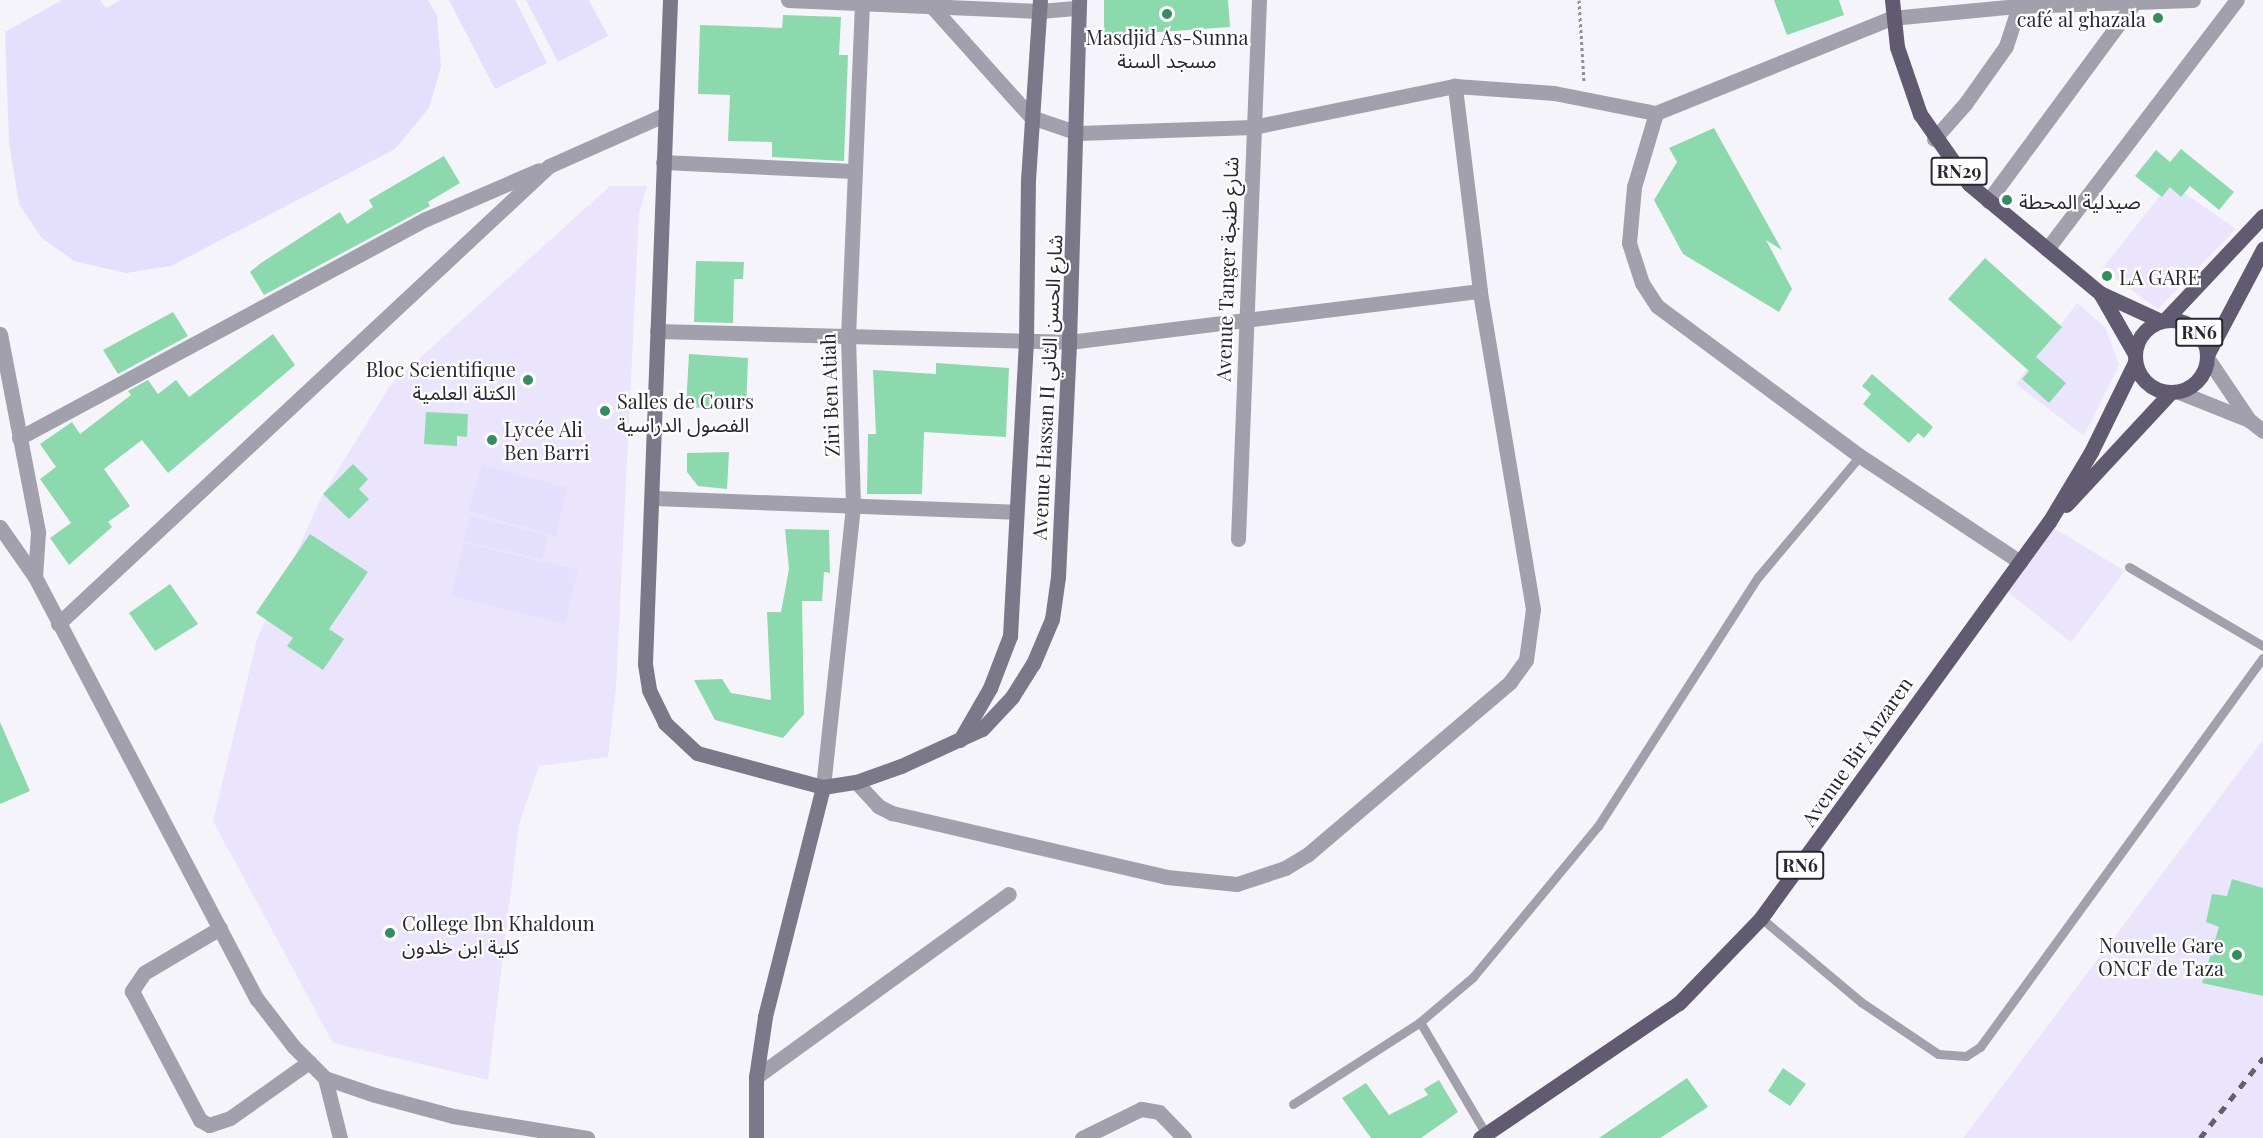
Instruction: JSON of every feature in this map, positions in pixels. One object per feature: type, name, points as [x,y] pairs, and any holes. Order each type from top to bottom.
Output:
[{"type":"main road","name":"RN29","points":[[1892,0],[1891,18],[1907,82],[1934,139],[1988,201],[2100,293],[2163,320]]},
{"type":"main road","name":"RN6","points":[[2135,358],[2142,334],[2163,320],[2263,216]]},
{"type":"main road","name":"RN6","points":[[2175,392],[2193,385],[2263,249]]},
{"type":"main road","name":"RN29","points":[[2100,293],[2135,358]]},
{"type":"main road","name":"RN6","points":[[2163,320],[2189,323],[2198,331],[2208,356]]},
{"type":"main road","points":[[2135,358],[2143,380],[2175,392]]},
{"type":"main road","name":"Avenue Bir Anzaren","points":[[1483,1136],[1679,1003],[1761,918],[2049,522],[2091,452],[2135,358]]},
{"type":"main road","name":"Avenue Bir Anzaren","points":[[2049,522],[2175,392]]},
{"type":"street","points":[[670,0],[657,332],[654,498],[645,664],[650,690],[665,723],[697,753],[823,787],[765,1017],[756,1077],[756,1138]]},
{"type":"street","points":[[788,0],[1078,4]]},
{"type":"street","name":"Avenue Tanger شارع طنجة","points":[[1238,539],[1244,320],[1259,0]]},
{"type":"street","points":[[928,2],[1031,117],[1078,133],[1253,127],[1455,86],[1584,99],[1656,113],[1891,18],[2019,6],[2193,0]]},
{"type":"street","points":[[2047,249],[2237,0]]},
{"type":"street","name":"Ziri Ben Atiah","points":[[823,787],[854,505],[848,337],[853,171],[862,2]]},
{"type":"street","points":[[1988,201],[2134,3]]},
{"type":"street","name":"Avenue Hassan II شارع الحسن الثاني","points":[[823,787],[856,782],[982,729],[1012,697],[1033,664],[1052,619],[1058,577],[1078,133],[1078,4]]},
{"type":"street","name":"Avenue Hassan II شارع الحسن الثاني","points":[[960,740],[990,688],[1010,636],[1026,341],[1031,117],[1040,5]]},
{"type":"street","points":[[1934,139],[1965,105],[2006,46],[2019,6]]},
{"type":"street","points":[[856,782],[878,806],[891,813],[1199,883],[1238,884],[1286,868],[1307,855],[1510,682],[1526,660],[1533,609],[1480,291],[1455,86]]},
{"type":"street","points":[[1656,113],[1634,187],[1629,243],[1642,283],[1670,317],[1860,456],[2020,562]]},
{"type":"street","points":[[19,438],[426,219],[664,115]]},
{"type":"street","points":[[663,162],[853,171]]},
{"type":"street","points":[[58,624],[549,166]]},
{"type":"street","points":[[657,332],[1069,342],[1480,291]]},
{"type":"street","points":[[0,334],[7,403],[19,438],[38,532],[35,577]]},
{"type":"street","points":[[2208,356],[2249,420]]},
{"type":"street","points":[[2175,392],[2249,420],[2263,431]]},
{"type":"street","points":[[654,498],[1015,512]]},
{"type":"street","points":[[0,527],[35,577],[257,999],[309,1062],[325,1078],[453,1116],[587,1138]]},
{"type":"street","points":[[756,1077],[1009,894]]},
{"type":"street","points":[[220,928],[144,973],[132,991],[200,1120],[209,1125],[230,1118],[309,1062]]},
{"type":"street","points":[[325,1078],[340,1138]]},
{"type":"street","points":[[1082,1138],[1141,1109],[1158,1112],[1184,1138]]},
{"type":"lane","points":[[1293,1104],[1420,1022],[1473,977],[1598,826],[1758,577],[1860,456]]},
{"type":"lane","points":[[2129,567],[2263,646]]},
{"type":"lane","points":[[1761,918],[1861,1002],[1938,1054],[1966,1056],[1980,1047],[2263,658]]},
{"type":"lane","points":[[1420,1022],[1483,1136]]},
{"type":"path","points":[[1579,0],[1584,99]]},
{"type":"shaded area","points":[[62,0],[100,0],[106,8],[121,0],[428,0],[437,16],[441,67],[429,108],[395,149],[171,266],[126,273],[74,261],[42,238],[19,204],[9,142],[5,32]]},
{"type":"shaded area","points":[[449,0],[515,0],[547,63],[495,89]]},
{"type":"shaded area","points":[[526,0],[589,0],[608,36],[558,62]]},
{"type":"shaded area","points":[[2170,183],[2236,229],[2158,309],[2102,269]]},
{"type":"shaded area","points":[[610,186],[647,186],[639,214],[616,688],[608,757],[539,766],[519,824],[488,1080],[333,1043],[213,821],[257,639],[322,496],[391,384]]},
{"type":"shaded area","points":[[2077,303],[2105,327],[2119,365],[2084,436],[2016,384]]},
{"type":"shaded area","points":[[482,464],[567,488],[556,536],[468,511]]},
{"type":"shaded area","points":[[471,516],[548,536],[542,559],[463,541]]},
{"type":"shaded area","points":[[2052,527],[2125,571],[2071,642],[2004,589]]},
{"type":"shaded area","points":[[464,543],[578,570],[565,624],[451,596]]},
{"type":"shaded area","points":[[2263,740],[2263,1138],[1963,1138]]},
{"type":"building","name":"Masdjid As-Sunna مسجد السنة","points":[[1104,0],[1228,0],[1230,27],[1104,36]]},
{"type":"building","points":[[1774,0],[1839,0],[1844,15],[1787,35]]},
{"type":"building","points":[[783,15],[841,17],[839,55],[848,55],[844,161],[772,157],[772,142],[728,141],[730,95],[698,94],[700,25],[782,28]]},
{"type":"building","points":[[1714,128],[1782,250],[1766,240],[1792,289],[1779,312],[1683,254],[1654,200],[1677,162],[1669,148]]},
{"type":"building","points":[[2181,149],[2234,192],[2219,210],[2190,186],[2181,197],[2170,187],[2162,197],[2135,176],[2156,150],[2170,162]]},
{"type":"building","points":[[444,156],[460,183],[428,202],[430,206],[264,295],[250,272],[261,263],[340,212],[347,224],[373,207],[369,200]]},
{"type":"building","points":[[1985,258],[2062,327],[2036,357],[2066,383],[2049,403],[2022,379],[2029,371],[1948,299]]},
{"type":"building","points":[[696,261],[744,262],[743,279],[734,279],[733,323],[694,322]]},
{"type":"building","points":[[173,312],[188,336],[118,374],[103,350]]},
{"type":"building","points":[[273,334],[295,365],[168,473],[142,440],[104,469],[130,506],[108,522],[112,527],[69,565],[50,538],[71,523],[40,479],[56,467],[40,444],[72,422],[80,434],[131,395],[128,391],[148,380],[158,394],[176,380],[189,397]]},
{"type":"building","points":[[689,354],[748,358],[746,410],[686,407]]},
{"type":"building","points":[[936,363],[1009,368],[1006,437],[924,432],[922,494],[867,494],[868,434],[876,434],[873,370],[936,374]]},
{"type":"building","points":[[1872,374],[1933,427],[1924,438],[1918,433],[1909,443],[1863,404],[1871,394],[1862,386]]},
{"type":"building","points":[[426,412],[468,414],[467,437],[457,436],[457,446],[424,444]]},
{"type":"building","points":[[729,452],[727,489],[698,486],[687,472],[687,453]]},
{"type":"building","points":[[353,464],[368,479],[359,489],[369,499],[349,519],[323,494]]},
{"type":"building","points":[[785,529],[829,530],[830,573],[824,572],[822,601],[802,601],[804,714],[783,738],[715,720],[694,680],[722,679],[731,693],[771,700],[767,612],[781,612],[789,569]]},
{"type":"building","points":[[310,534],[368,572],[329,629],[344,639],[323,670],[287,646],[293,638],[256,613]]},
{"type":"building","points":[[170,584],[198,624],[155,651],[129,613]]},
{"type":"building","points":[[0,722],[30,791],[0,804]]},
{"type":"building","name":"Nouvelle Gare ONCF de Taza","points":[[2232,879],[2263,888],[2263,996],[2202,983],[2219,927],[2206,922],[2212,894],[2227,896]]},
{"type":"building","points":[[1783,1068],[1806,1084],[1790,1106],[1768,1091]]},
{"type":"building","points":[[1687,1078],[1708,1107],[1660,1138],[1599,1138]]},
{"type":"building","points":[[1439,1080],[1458,1112],[1421,1138],[1371,1138],[1342,1098],[1366,1083],[1389,1115],[1428,1095],[1424,1089]]},
{"type":"railway","points":[[2200,1138],[2263,1058]]},
{"type":"place","name":"Masdjid As-Sunna مسجد السنة","points":[[1167,14]]},
{"type":"place","name":"café al ghazala","points":[[2158,18]]},
{"type":"place","name":"صيدلية المحطة","points":[[2007,200]]},
{"type":"place","name":"LA GARE","points":[[2107,276]]},
{"type":"place","name":"Bloc Scientifique الكتلة العلمية","points":[[528,380]]},
{"type":"place","name":"Salles de Cours الفصول الدراسية","points":[[605,411]]},
{"type":"place","name":"Lycée Ali Ben Barri","points":[[492,440]]},
{"type":"place","name":"College Ibn Khaldoun كلية ابن خلدون","points":[[390,933]]},
{"type":"place","name":"Nouvelle Gare ONCF de Taza","points":[[2237,955]]}]
